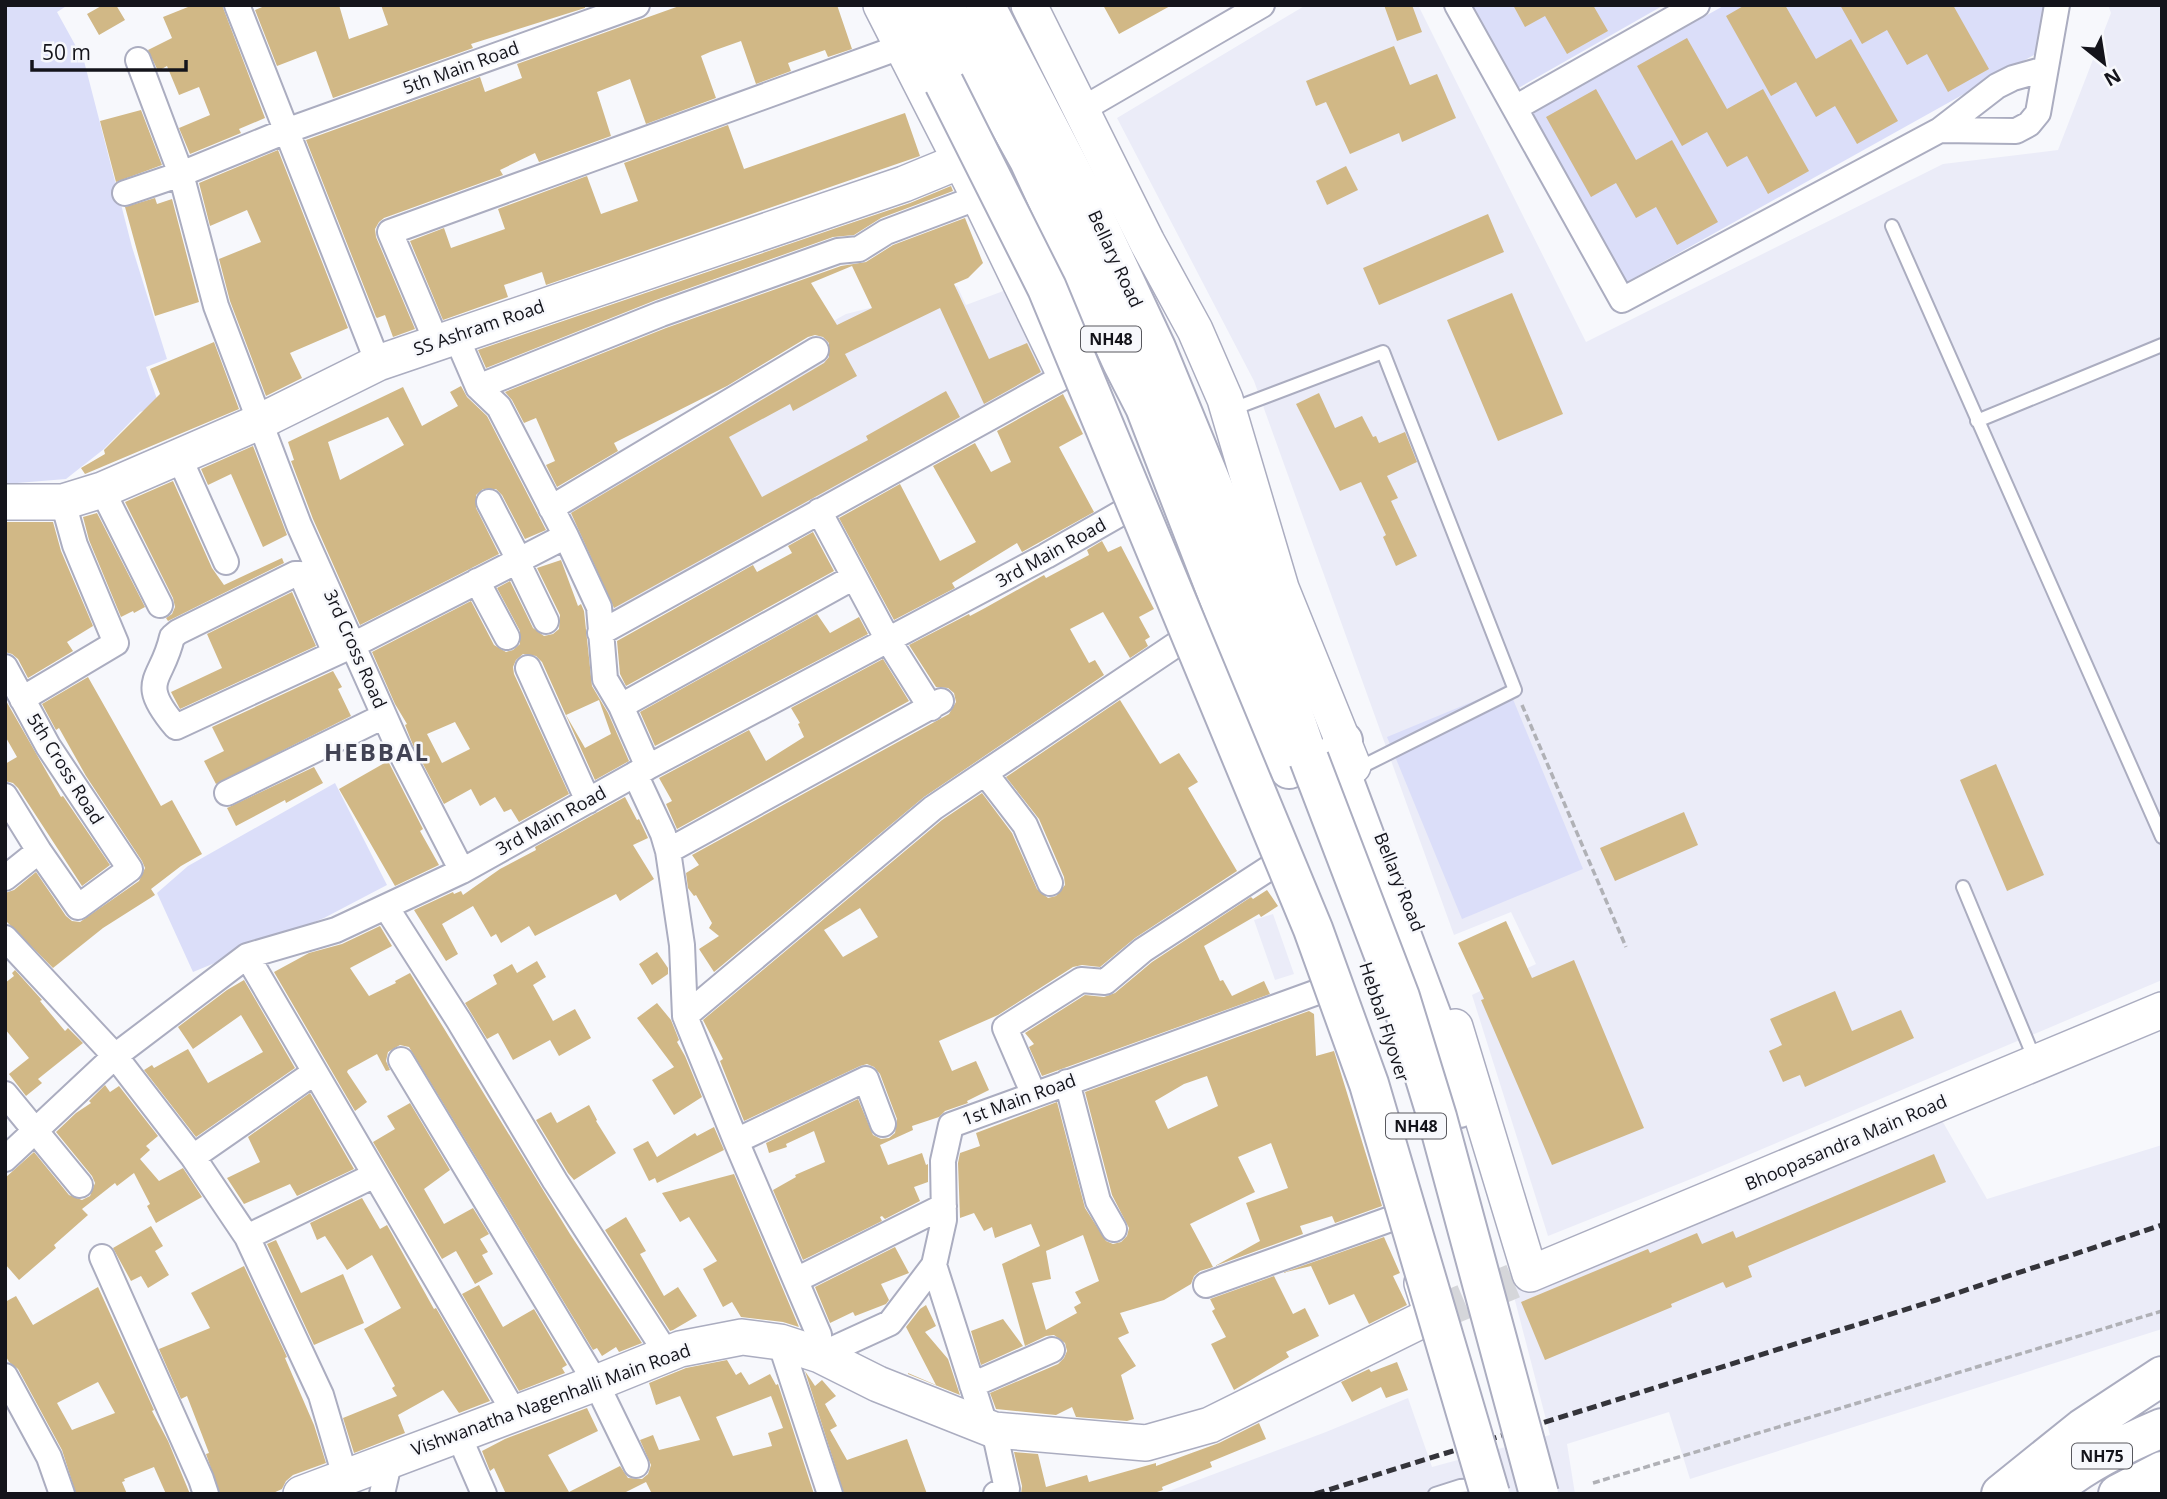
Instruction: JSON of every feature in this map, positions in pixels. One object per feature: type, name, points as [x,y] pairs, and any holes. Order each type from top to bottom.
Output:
[{"type":"highway","points":[[906,5],[1047,288],[1313,929],[1369,1084],[1489,1491]]},
{"type":"highway","name":"Bellary Road","points":[[943,5],[1029,160],[1145,407],[1252,684]]},
{"type":"highway","name":"Bellary Road","points":[[985,5],[1133,296],[1234,538],[1299,764]]},
{"type":"highway","points":[[1175,631],[1252,684]]},
{"type":"highway","name":"Hebbal Flyover","points":[[1252,684],[1299,764],[1400,997],[1433,1104],[1539,1494]]},
{"type":"highway","name":"NH48","points":[[1349,756],[1335,757],[1434,1022],[1577,1488]]},
{"type":"highway","name":"Hebbal Flyover","points":[[1299,764],[1391,1033],[1489,1491]]},
{"type":"highway","points":[[2001,1494],[2083,1428],[2162,1376]]},
{"type":"highway","name":"NH75","points":[[2048,1494],[2091,1463],[2162,1427]]},
{"type":"highway","name":"NH75","points":[[2118,1494],[2162,1471]]},
{"type":"street","points":[[237,5],[378,363]]},
{"type":"street","name":"5th Main Road","points":[[125,193],[181,174],[286,131],[637,5]]},
{"type":"street","points":[[881,5],[979,197],[1092,434],[1274,865],[1359,1089],[1399,1216],[1206,1285]]},
{"type":"street","name":"Bellary Road","points":[[1028,5],[1195,330],[1230,410],[1281,588],[1450,1011],[1530,1275]]},
{"type":"street","points":[[1081,110],[1262,5]]},
{"type":"street","points":[[1457,5],[1622,300],[1940,130],[1997,86],[2013,78],[2045,69]]},
{"type":"street","points":[[1514,108],[1696,5]]},
{"type":"street","points":[[1940,130],[2016,131],[2029,124],[2038,113],[2057,5]]},
{"type":"street","points":[[820,1355],[819,1335],[685,1016],[682,945],[668,851],[621,706],[605,679],[599,607],[566,536],[499,407],[478,387],[447,339],[390,232],[903,46]]},
{"type":"street","name":"3rd Cross Road","points":[[138,60],[181,174],[216,306],[344,649],[384,716],[462,871]]},
{"type":"street","name":"SS Ashram Road","points":[[5,502],[63,502],[103,490],[259,422],[378,363],[904,184],[960,161]]},
{"type":"street","points":[[478,387],[712,296],[838,251],[859,249],[886,232],[979,197]]},
{"type":"street","points":[[551,508],[816,350]]},
{"type":"street","points":[[600,633],[1065,376]]},
{"type":"street","points":[[179,457],[226,562]]},
{"type":"street","points":[[103,490],[159,605]]},
{"type":"street","points":[[22,699],[116,643],[75,545],[63,502]]},
{"type":"street","points":[[489,502],[546,621]]},
{"type":"street","points":[[668,851],[936,704],[888,640],[819,511]]},
{"type":"street","name":"3rd Main Road","points":[[5,1159],[116,1056],[247,956],[336,930],[462,871],[641,771],[1046,556],[1123,512]]},
{"type":"street","points":[[344,649],[300,574],[295,574],[178,632],[172,637],[153,681],[153,690],[176,727],[344,649],[566,536]]},
{"type":"street","points":[[621,706],[854,577]]},
{"type":"street","points":[[477,581],[507,637]]},
{"type":"street","points":[[685,1016],[933,808],[985,773],[1175,631]]},
{"type":"street","name":"5th Cross Road","points":[[5,667],[47,746],[130,869],[78,907],[39,851]]},
{"type":"street","points":[[528,668],[588,801]]},
{"type":"street","points":[[227,793],[384,716]]},
{"type":"street","points":[[985,773],[1025,825],[1050,883]]},
{"type":"street","points":[[5,796],[39,851],[5,878]]},
{"type":"street","points":[[1034,1095],[1005,1028],[1081,980],[1105,982],[1143,950],[1274,865]]},
{"type":"street","points":[[386,907],[459,1021],[555,1181],[667,1354]]},
{"type":"street","points":[[5,937],[116,1056],[193,1157],[247,1237],[321,1395],[345,1476]]},
{"type":"street","points":[[247,956],[514,1412]]},
{"type":"street","name":"1st Main Road","points":[[820,1355],[890,1323],[934,1265],[944,1220],[943,1161],[951,1125],[1323,990]]},
{"type":"street","name":"Bhoopasandra Main Road","points":[[1530,1275],[2162,1010]]},
{"type":"street","points":[[401,1060],[596,1383],[636,1465]]},
{"type":"street","points":[[193,1157],[315,1072]]},
{"type":"street","points":[[736,1141],[866,1079],[883,1124]]},
{"type":"street","points":[[1067,1082],[1098,1201],[1114,1229]]},
{"type":"street","points":[[5,1094],[80,1185]]},
{"type":"street","points":[[247,1237],[375,1175]]},
{"type":"street","points":[[796,1280],[944,1206]]},
{"type":"street","name":"Vishwanatha Nagenhalli Main Road","points":[[302,1494],[680,1349],[742,1337],[780,1342],[820,1355],[878,1384],[990,1429],[1146,1443],[1210,1425],[1432,1315],[1399,1216]]},
{"type":"street","points":[[102,1257],[206,1494]]},
{"type":"street","points":[[934,1265],[972,1385],[990,1429],[1007,1489],[996,1494]]},
{"type":"street","points":[[780,1342],[830,1494]]},
{"type":"street","points":[[972,1385],[1052,1350]]},
{"type":"street","points":[[5,1376],[49,1457],[62,1494]]},
{"type":"street","points":[[458,1434],[484,1494]]},
{"type":"street","points":[[382,1494],[390,1459]]},
{"type":"lane","points":[[1892,226],[2162,837]]},
{"type":"lane","points":[[1977,421],[2162,345]]},
{"type":"lane","points":[[1230,410],[1383,352],[1515,690],[1349,756]]},
{"type":"lane","points":[[1963,887],[2037,1063]]},
{"type":"lane","points":[[1435,1494],[1460,1486],[1489,1491]]},
{"type":"path","points":[[1515,690],[1626,947]]},
{"type":"path","points":[[1577,1488],[2162,1311]]},
{"type":"shaded area","points":[[5,5],[68,5],[57,12],[84,61],[132,247],[167,359],[146,367],[159,405],[140,412],[104,449],[66,479],[5,484]]},
{"type":"shaded area","points":[[1306,5],[1418,5],[1586,342],[1943,164],[2058,150],[2111,13],[2108,5],[2162,5],[2162,980],[1696,1177],[1548,1236],[1472,995],[1536,964],[1511,912],[1454,935],[1254,381],[1117,118]]},
{"type":"shaded area","points":[[1467,5],[1664,5],[1515,90]]},
{"type":"shaded area","points":[[1725,5],[2049,5],[2041,51],[1625,283],[1531,114]]},
{"type":"shaded area","points":[[957,286],[966,305],[1006,290],[1050,377],[616,615],[565,512],[826,348],[815,331],[846,314]]},
{"type":"shaded area","points":[[1508,687],[1583,869],[1462,919],[1387,737]]},
{"type":"shaded area","points":[[335,783],[387,885],[324,918],[193,972],[157,893],[188,866]]},
{"type":"shaded area","points":[[1273,914],[1294,974],[1275,980],[1254,920]]},
{"type":"shaded area","points":[[1940,1117],[1987,1199],[2162,1145],[2162,1329],[1690,1479],[1669,1412],[1567,1444],[1575,1494],[1161,1494],[1408,1398],[1432,1467],[1550,1435],[1512,1289]]},
{"type":"building","points":[[103,5],[116,5],[125,20],[99,35],[87,14]]},
{"type":"building","points":[[193,5],[222,5],[265,118],[239,129],[241,133],[190,154],[179,128],[210,115],[199,87],[179,95],[167,66],[158,71],[148,50],[172,38],[163,17]]},
{"type":"building","points":[[267,5],[339,5],[349,39],[388,25],[381,5],[585,5],[585,8],[471,44],[473,48],[333,98],[316,51],[277,66],[255,10]]},
{"type":"building","points":[[682,5],[837,5],[852,49],[828,57],[825,50],[788,63],[791,71],[756,84],[741,41],[710,52],[701,56],[716,98],[646,124],[630,79],[597,92],[611,136],[539,162],[535,153],[500,170],[503,175],[384,218],[375,229],[376,237],[415,329],[393,337],[385,315],[376,317],[306,140],[480,77],[485,92],[522,78],[517,64]]},
{"type":"building","points":[[1103,5],[1172,5],[1119,34]]},
{"type":"building","points":[[1384,5],[1412,5],[1422,32],[1397,41]]},
{"type":"building","points":[[1513,5],[1593,5],[1608,31],[1567,54],[1545,16],[1525,27]]},
{"type":"building","points":[[1745,5],[1785,5],[1816,59],[1851,39],[1898,121],[1857,144],[1835,106],[1816,117],[1796,82],[1771,96],[1726,16]]},
{"type":"building","points":[[1840,5],[1953,5],[1989,69],[1948,92],[1927,54],[1907,65],[1887,30],[1862,44]]},
{"type":"building","points":[[1687,38],[1727,109],[1763,89],[1809,171],[1768,194],[1747,156],[1727,167],[1707,132],[1682,146],[1637,66]]},
{"type":"building","points":[[1394,46],[1410,85],[1437,74],[1456,118],[1402,142],[1399,133],[1350,154],[1326,102],[1316,106],[1306,81]]},
{"type":"building","points":[[1596,89],[1636,160],[1672,140],[1718,222],[1677,245],[1656,207],[1636,218],[1616,183],[1591,197],[1546,117]]},
{"type":"building","points":[[141,110],[162,165],[116,182],[100,121]]},
{"type":"building","points":[[905,113],[920,156],[546,285],[542,272],[504,285],[508,297],[443,320],[410,241],[444,228],[451,248],[505,229],[498,209],[587,176],[601,214],[638,201],[624,163],[728,125],[744,169]]},
{"type":"building","points":[[278,150],[348,328],[290,353],[302,378],[266,396],[230,301],[219,259],[261,242],[247,210],[210,226],[199,183]]},
{"type":"building","points":[[1346,166],[1358,190],[1327,205],[1316,181]]},
{"type":"building","points":[[951,186],[953,191],[881,218],[854,235],[833,237],[656,300],[486,368],[478,350],[910,203]]},
{"type":"building","points":[[155,198],[157,204],[172,199],[199,302],[155,316],[125,207]]},
{"type":"building","points":[[1488,214],[1504,252],[1379,305],[1363,268]]},
{"type":"building","points":[[965,218],[983,263],[968,278],[954,284],[989,359],[1027,343],[1041,372],[984,404],[940,308],[845,354],[857,376],[793,411],[790,404],[729,437],[762,497],[868,440],[866,436],[946,391],[960,417],[614,608],[571,513],[824,363],[829,357],[829,343],[823,337],[808,337],[727,386],[614,443],[618,451],[557,487],[546,465],[555,461],[536,418],[524,423],[505,392],[666,328],[841,266],[866,262],[893,245]],"holes":[[[852,266],[872,308],[837,325],[811,283]]]},
{"type":"building","points":[[1512,293],[1563,414],[1498,441],[1447,320]]},
{"type":"building","points":[[214,342],[239,409],[85,474],[81,468],[105,454],[104,450],[160,394],[150,369]]},
{"type":"building","points":[[461,386],[467,397],[487,416],[546,530],[525,539],[502,495],[496,489],[483,489],[476,495],[476,508],[499,554],[360,625],[313,519],[291,461],[294,460],[288,442],[403,387],[422,426],[458,406],[450,392]],"holes":[[[388,417],[404,445],[340,480],[328,442]]]},
{"type":"building","points":[[1319,393],[1335,428],[1362,416],[1379,443],[1405,432],[1417,462],[1387,476],[1398,498],[1391,501],[1417,556],[1396,566],[1383,537],[1386,535],[1361,482],[1340,491],[1296,404]]},
{"type":"building","points":[[1063,394],[1083,434],[1059,447],[1094,512],[1022,552],[1017,543],[952,583],[955,588],[894,620],[839,518],[900,484],[940,561],[976,542],[933,466],[975,443],[991,472],[1011,462],[997,431]]},
{"type":"building","points":[[253,446],[287,535],[263,547],[231,474],[208,485],[201,469]]},
{"type":"building","points":[[173,481],[212,568],[224,585],[282,558],[284,563],[168,621],[166,618],[172,614],[175,607],[173,598],[125,502]]},
{"type":"building","points":[[97,513],[145,607],[121,617],[89,540],[83,517]]},
{"type":"building","points":[[5,522],[53,522],[61,551],[93,626],[67,642],[73,651],[28,678],[18,659],[5,652]]},
{"type":"building","points":[[813,532],[834,571],[626,686],[620,674],[617,641],[753,565],[757,572],[792,553],[788,546]]},
{"type":"building","points":[[1102,541],[1108,552],[1121,546],[1154,609],[1139,617],[1150,637],[1145,640],[1148,646],[1130,658],[1103,612],[1070,629],[1089,663],[1095,660],[1104,675],[924,797],[714,972],[699,949],[719,936],[709,928],[712,923],[696,895],[688,888],[686,873],[699,865],[692,855],[949,714],[956,702],[954,693],[948,688],[936,687],[909,645],[969,614],[970,616],[1044,575],[1046,578],[1089,555],[1087,550]]},
{"type":"building","points":[[561,560],[578,606],[581,604],[584,611],[592,686],[608,713],[629,761],[595,780],[542,662],[536,656],[523,654],[516,660],[514,674],[569,794],[519,822],[511,809],[504,812],[495,797],[480,806],[471,789],[444,804],[413,745],[405,725],[407,724],[372,652],[471,601],[494,645],[506,652],[513,650],[520,644],[520,631],[497,588],[510,581],[533,628],[544,636],[553,634],[559,629],[560,615],[537,568]],"holes":[[[599,700],[611,734],[585,748],[566,715]],[[455,722],[470,749],[442,763],[427,734]]]},
{"type":"building","points":[[292,592],[316,646],[180,709],[171,692],[222,668],[207,634]]},
{"type":"building","points":[[817,614],[830,633],[859,617],[868,634],[655,746],[640,712]]},
{"type":"building","points":[[883,659],[909,701],[677,829],[666,804],[672,801],[659,778],[749,730],[766,761],[804,737],[791,708]]},
{"type":"building","points":[[333,671],[342,687],[338,689],[351,716],[216,784],[204,761],[224,751],[212,727]]},
{"type":"building","points":[[88,677],[161,806],[172,800],[202,854],[151,889],[155,895],[103,928],[53,968],[5,920],[5,893],[14,890],[36,872],[66,916],[72,921],[80,922],[139,881],[145,868],[42,704]]},
{"type":"building","points":[[5,699],[61,797],[63,796],[110,865],[82,886],[18,788],[5,781],[5,764],[17,757],[5,736]]},
{"type":"building","points":[[1120,700],[1160,764],[1179,753],[1198,782],[1188,788],[1237,871],[1135,938],[1100,967],[1073,967],[998,1015],[939,1041],[952,1071],[976,1061],[989,1090],[967,1101],[968,1103],[945,1111],[939,1117],[912,1126],[913,1130],[880,1145],[888,1165],[922,1153],[926,1165],[928,1164],[928,1182],[914,1187],[920,1201],[885,1219],[880,1217],[882,1221],[803,1260],[773,1190],[796,1177],[795,1175],[825,1162],[814,1131],[786,1144],[787,1147],[769,1153],[766,1143],[858,1099],[873,1135],[881,1139],[889,1138],[895,1133],[897,1119],[880,1074],[867,1064],[860,1066],[744,1121],[720,1061],[723,1059],[703,1020],[942,820],[982,793],[1012,833],[1037,889],[1048,898],[1056,896],[1065,885],[1064,877],[1039,819],[1006,777]],"holes":[[[860,908],[878,937],[843,957],[824,930]]]},
{"type":"building","points":[[388,761],[439,865],[395,886],[339,789]]},
{"type":"building","points":[[1996,764],[2044,875],[2007,891],[1960,780]]},
{"type":"building","points":[[314,767],[323,783],[236,826],[227,808]]},
{"type":"building","points":[[625,797],[648,838],[633,845],[654,879],[620,901],[616,894],[535,936],[529,926],[501,943],[496,934],[491,937],[473,906],[442,924],[458,954],[446,961],[414,910],[453,892],[454,894],[461,891],[463,895],[500,869],[536,850],[535,847]]},
{"type":"building","points":[[1684,812],[1698,845],[1615,881],[1600,848]]},
{"type":"building","points":[[1267,890],[1278,906],[1204,946],[1220,981],[1223,980],[1232,996],[1264,981],[1270,994],[1042,1076],[1029,1047],[1034,1044],[1025,1033],[1085,995],[1104,997],[1115,993],[1152,962],[1251,897],[1253,899]]},
{"type":"building","points":[[1506,921],[1532,978],[1574,960],[1644,1128],[1552,1165],[1481,1000],[1484,999],[1458,943]]},
{"type":"building","points":[[380,926],[392,946],[350,968],[369,996],[410,973],[570,1234],[642,1343],[619,1352],[616,1347],[602,1356],[597,1348],[593,1350],[409,1047],[400,1045],[388,1052],[386,1061],[390,1070],[386,1071],[377,1054],[348,1070],[367,1102],[355,1111],[274,972],[309,953],[342,944]]},
{"type":"building","points":[[657,952],[668,968],[668,974],[652,985],[639,964]]},
{"type":"building","points":[[537,961],[546,977],[533,985],[553,1021],[575,1009],[591,1038],[559,1056],[550,1040],[513,1060],[498,1033],[487,1039],[465,1003],[497,984],[493,975],[512,964],[517,973]]},
{"type":"building","points":[[15,970],[65,1031],[68,1028],[83,1043],[38,1079],[42,1083],[26,1096],[9,1074],[29,1058],[5,1029],[5,983],[14,976],[12,973]]},
{"type":"building","points":[[244,980],[295,1068],[196,1137],[144,1070],[152,1065],[154,1068],[188,1049],[208,1083],[263,1052],[241,1015],[193,1049],[178,1027]]},
{"type":"building","points":[[1835,991],[1852,1031],[1901,1010],[1914,1038],[1805,1087],[1800,1075],[1783,1082],[1769,1051],[1782,1045],[1770,1019]]},
{"type":"building","points":[[657,1003],[671,1020],[679,1040],[677,1042],[702,1097],[674,1115],[652,1080],[674,1067],[637,1018]]},
{"type":"building","points":[[1309,1011],[1314,1014],[1316,1056],[1334,1051],[1382,1206],[1335,1223],[1332,1216],[1300,1226],[1303,1234],[1215,1266],[1260,1241],[1246,1203],[1288,1188],[1271,1143],[1238,1157],[1255,1192],[1190,1224],[1213,1267],[1200,1271],[1191,1284],[1164,1300],[1120,1313],[1129,1333],[1118,1338],[1136,1366],[1121,1375],[1134,1419],[1127,1421],[1076,1417],[1072,1407],[1056,1415],[996,1409],[990,1393],[1058,1364],[1067,1351],[1065,1343],[1054,1335],[1025,1346],[1002,1264],[1040,1246],[1031,1224],[995,1238],[992,1227],[984,1231],[974,1213],[960,1218],[958,1163],[960,1153],[980,1146],[976,1133],[1057,1102],[1085,1208],[1106,1241],[1113,1244],[1121,1242],[1127,1236],[1129,1228],[1112,1195],[1085,1092]],"holes":[[[1207,1076],[1218,1106],[1168,1129],[1155,1101],[1184,1084]],[[1083,1235],[1099,1281],[1075,1292],[1081,1303],[1074,1307],[1077,1313],[1046,1330],[1032,1283],[1051,1279],[1046,1251]]]},
{"type":"building","points":[[105,1085],[110,1092],[119,1086],[158,1136],[146,1146],[150,1150],[140,1159],[159,1181],[183,1168],[202,1197],[156,1223],[147,1206],[150,1204],[134,1173],[117,1186],[115,1183],[82,1209],[88,1215],[19,1280],[5,1264],[5,1178],[34,1152],[69,1195],[82,1200],[90,1196],[95,1183],[92,1176],[56,1132],[91,1103],[89,1101]]},
{"type":"building","points":[[310,1093],[354,1169],[297,1196],[290,1184],[244,1204],[227,1178],[260,1162],[248,1137]]},
{"type":"building","points":[[410,1103],[450,1170],[424,1189],[444,1224],[473,1208],[489,1234],[480,1239],[488,1252],[482,1255],[493,1274],[475,1284],[456,1251],[442,1259],[373,1142],[395,1129],[387,1116]]},
{"type":"building","points":[[589,1105],[616,1153],[574,1180],[536,1120],[551,1112],[557,1123]]},
{"type":"building","points":[[714,1127],[724,1150],[657,1183],[655,1178],[649,1181],[633,1149],[648,1141],[657,1157],[695,1133],[697,1136]]},
{"type":"building","points":[[1934,1154],[1946,1182],[1748,1266],[1752,1277],[1726,1288],[1723,1282],[1671,1304],[1672,1307],[1545,1360],[1521,1302],[1648,1249],[1650,1253],[1697,1233],[1702,1244],[1733,1231],[1736,1238]]},
{"type":"building","points":[[734,1174],[799,1327],[783,1322],[741,1317],[732,1302],[723,1307],[703,1269],[717,1261],[689,1217],[680,1222],[662,1193]]},
{"type":"building","points":[[362,1198],[380,1229],[387,1225],[490,1401],[459,1413],[443,1390],[398,1415],[405,1433],[354,1453],[343,1418],[397,1396],[392,1388],[395,1386],[364,1329],[401,1308],[372,1255],[347,1270],[325,1236],[317,1240],[310,1223]]},
{"type":"building","points":[[626,1217],[646,1251],[640,1254],[664,1296],[678,1287],[697,1316],[673,1330],[670,1331],[605,1230]]},
{"type":"building","points":[[151,1226],[163,1246],[155,1251],[169,1275],[148,1288],[141,1276],[131,1281],[113,1248]]},
{"type":"building","points":[[1384,1237],[1400,1273],[1393,1276],[1407,1305],[1369,1324],[1354,1294],[1329,1305],[1311,1266],[1282,1273]]},
{"type":"building","points":[[276,1240],[301,1293],[343,1274],[364,1323],[314,1345],[267,1244]]},
{"type":"building","points":[[895,1247],[909,1273],[881,1284],[889,1300],[886,1304],[855,1316],[853,1312],[830,1323],[815,1287]]},
{"type":"building","points":[[244,1266],[287,1357],[285,1358],[314,1425],[326,1463],[293,1475],[282,1489],[271,1494],[220,1494],[206,1454],[209,1453],[187,1396],[181,1399],[159,1349],[210,1328],[191,1293]]},
{"type":"building","points":[[1274,1276],[1293,1314],[1305,1308],[1319,1336],[1286,1352],[1289,1357],[1234,1390],[1211,1344],[1226,1337],[1212,1311],[1215,1309],[1210,1299]]},
{"type":"building","points":[[479,1285],[503,1327],[534,1309],[567,1365],[562,1368],[565,1373],[519,1391],[462,1294]]},
{"type":"building","points":[[98,1287],[190,1494],[166,1494],[154,1467],[124,1479],[122,1482],[127,1494],[76,1494],[62,1450],[18,1369],[5,1355],[5,1302],[16,1296],[33,1325]],"holes":[[[98,1382],[115,1413],[72,1430],[57,1403]]]},
{"type":"building","points":[[926,1305],[936,1326],[925,1332],[948,1359],[960,1395],[908,1374],[936,1385],[906,1327]]},
{"type":"building","points":[[1003,1319],[1023,1346],[981,1365],[971,1331]]},
{"type":"building","points":[[727,1360],[736,1375],[741,1372],[749,1385],[770,1374],[776,1385],[778,1384],[814,1494],[652,1494],[646,1482],[622,1494],[506,1494],[494,1468],[490,1471],[482,1451],[505,1439],[587,1408],[598,1431],[548,1455],[569,1492],[620,1466],[628,1478],[642,1479],[648,1474],[651,1465],[640,1440],[653,1435],[659,1450],[700,1440],[680,1396],[656,1405],[649,1383],[686,1368]],"holes":[[[771,1396],[783,1428],[768,1433],[772,1446],[733,1456],[716,1417]]]},
{"type":"building","points":[[1397,1362],[1408,1390],[1386,1398],[1381,1387],[1352,1402],[1341,1382],[1369,1369],[1371,1372]]},
{"type":"building","points":[[805,1371],[815,1386],[822,1380],[836,1396],[825,1404],[837,1426],[830,1430],[847,1460],[907,1439],[927,1494],[844,1494]]},
{"type":"building","points":[[1259,1423],[1266,1439],[1210,1462],[1212,1467],[1151,1494],[1021,1494],[1022,1486],[1014,1452],[1038,1454],[1046,1487],[1087,1475],[1089,1482],[1156,1463],[1156,1466],[1219,1443]]},
{"type":"tunnel","points":[[1432,1315],[1530,1274]]},
{"type":"railway","points":[[1315,1494],[1936,1300],[2162,1225]]},
{"type":"district","name":"HEBBAL","points":[[377,753]]}]
